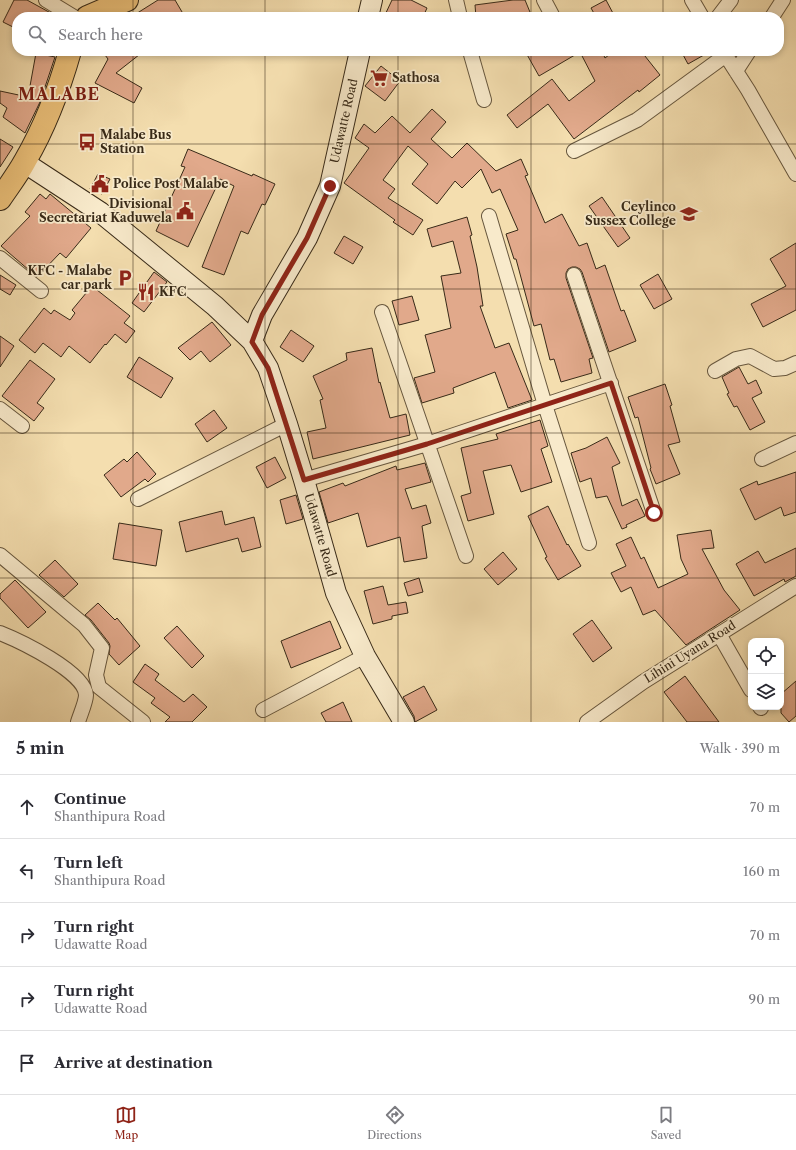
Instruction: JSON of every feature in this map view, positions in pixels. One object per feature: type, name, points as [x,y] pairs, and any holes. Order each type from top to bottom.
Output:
[{"type":"main road","points":[[82,12],[86,0]]},
{"type":"main road","points":[[99,12],[127,0]]},
{"type":"main road","points":[[0,199],[25,162],[37,139],[56,96],[68,56]]},
{"type":"street","points":[[46,0],[66,12]]},
{"type":"street","points":[[369,12],[372,0]]},
{"type":"street","points":[[456,0],[459,12]]},
{"type":"street","points":[[544,0],[550,12]]},
{"type":"street","points":[[692,0],[699,12]]},
{"type":"street","points":[[722,12],[731,0]]},
{"type":"street","points":[[776,12],[784,0]]},
{"type":"street","name":"Udawatte Road","points":[[252,342],[262,315],[307,238],[330,186],[359,56]]},
{"type":"street","points":[[471,56],[484,100]]},
{"type":"street","points":[[574,151],[637,120],[720,56]]},
{"type":"street","points":[[726,56],[796,174]]},
{"type":"street","points":[[736,71],[746,56]]},
{"type":"street","name":"Udawatte Road","points":[[25,162],[100,212],[215,306],[252,342],[268,368],[287,424],[336,593],[365,656],[404,722]]},
{"type":"street","points":[[489,216],[545,405],[589,543]]},
{"type":"street","points":[[0,258],[41,291]]},
{"type":"street","points":[[574,275],[654,513]]},
{"type":"street","points":[[382,312],[466,556]]},
{"type":"street","points":[[715,371],[736,359],[750,356],[774,370],[785,368],[796,363]]},
{"type":"street","points":[[304,480],[427,444],[611,383]]},
{"type":"street","points":[[0,409],[22,426]]},
{"type":"street","points":[[138,499],[287,424]]},
{"type":"street","points":[[762,459],[796,443]]},
{"type":"street","points":[[0,555],[84,625],[102,648],[96,675],[99,687],[143,722]]},
{"type":"street","name":"Lihini Uyana Road","points":[[587,722],[643,682],[796,586]]},
{"type":"street","points":[[0,633],[24,643],[64,667],[84,686],[86,696],[78,722]]},
{"type":"street","points":[[719,634],[748,685]]},
{"type":"street","points":[[263,710],[365,656]]},
{"type":"building","points":[[14,0],[27,0],[49,12],[12,12],[12,26],[3,22]]},
{"type":"building","points":[[158,0],[175,0],[182,12],[139,12]]},
{"type":"building","points":[[392,0],[411,0],[427,8],[425,12],[386,12]]},
{"type":"building","points":[[525,0],[530,12],[476,12],[475,5]]},
{"type":"building","points":[[606,0],[612,12],[593,12],[591,8]]},
{"type":"building","points":[[35,56],[55,57],[40,102],[25,133],[3,117],[7,108],[0,103],[0,91],[28,97]]},
{"type":"building","points":[[106,56],[138,56],[116,73],[142,88],[134,103],[95,83],[108,59]]},
{"type":"building","points":[[528,56],[573,56],[539,76]]},
{"type":"building","points":[[582,56],[604,56],[605,58],[608,56],[645,56],[660,75],[574,139],[548,104],[517,128],[507,115],[552,79],[569,101],[595,81]]},
{"type":"building","points":[[684,56],[702,56],[688,64]]},
{"type":"building","points":[[381,66],[400,81],[385,101],[365,86]]},
{"type":"building","points":[[432,109],[446,122],[431,139],[452,158],[467,143],[496,171],[521,159],[528,175],[525,176],[545,223],[562,214],[579,246],[587,243],[596,269],[605,265],[621,311],[624,310],[636,341],[609,352],[582,272],[576,267],[568,269],[566,278],[593,358],[589,359],[592,373],[561,382],[554,359],[550,360],[541,324],[534,326],[516,259],[514,259],[506,234],[518,230],[500,189],[492,193],[481,169],[462,188],[455,181],[437,204],[412,184],[428,164],[408,146],[383,180],[395,189],[388,198],[423,220],[413,235],[393,222],[395,220],[344,183],[369,148],[355,138],[364,124],[375,133],[392,116],[410,133]]},
{"type":"building","points":[[0,139],[13,147],[0,167]]},
{"type":"building","points":[[188,149],[275,184],[265,205],[262,204],[248,234],[241,231],[224,275],[202,267],[234,186],[220,179],[188,247],[156,231],[185,167],[181,166]]},
{"type":"building","name":"Police Post Malabe","points":[[98,174],[110,179],[102,194],[90,189]]},
{"type":"building","points":[[40,194],[46,199],[50,194],[91,228],[66,258],[60,253],[37,277],[1,246],[30,216],[25,212]]},
{"type":"building","points":[[602,197],[630,238],[618,247],[589,206]]},
{"type":"building","points":[[467,217],[472,235],[470,236],[477,267],[483,306],[480,306],[495,348],[509,343],[532,400],[508,408],[495,372],[453,388],[454,393],[422,403],[414,378],[435,372],[425,335],[451,328],[441,276],[461,273],[453,241],[432,247],[427,229]]},
{"type":"building","points":[[344,236],[363,247],[353,264],[334,253]]},
{"type":"building","points":[[796,243],[796,310],[763,327],[751,304],[786,286],[770,259]]},
{"type":"building","points":[[154,272],[167,282],[144,312],[132,303]]},
{"type":"building","points":[[658,274],[672,299],[654,309],[640,285]]},
{"type":"building","points":[[0,275],[16,285],[10,295],[0,289]]},
{"type":"building","points":[[92,286],[130,316],[124,323],[135,331],[126,343],[115,334],[90,363],[69,346],[61,357],[43,343],[35,353],[19,340],[44,308],[51,314],[54,310],[70,320],[75,313],[72,310]]},
{"type":"building","points":[[412,296],[419,320],[399,325],[392,301]]},
{"type":"building","points":[[212,322],[231,345],[210,362],[201,351],[190,360],[178,348]]},
{"type":"building","points":[[291,330],[314,346],[303,362],[280,347]]},
{"type":"building","points":[[0,336],[14,346],[0,367]]},
{"type":"building","points":[[372,348],[379,383],[380,382],[390,418],[406,414],[410,435],[313,459],[307,432],[326,428],[320,400],[323,399],[313,376],[347,360],[346,353]]},
{"type":"building","points":[[139,357],[173,378],[161,398],[127,377]]},
{"type":"building","points":[[30,360],[55,379],[37,403],[44,408],[34,421],[2,396]]},
{"type":"building","points":[[739,367],[748,384],[756,380],[762,393],[752,398],[765,422],[750,430],[737,406],[734,407],[727,394],[729,393],[722,377]]},
{"type":"building","points":[[665,384],[672,405],[670,406],[680,442],[668,445],[680,474],[656,484],[650,469],[638,417],[635,418],[628,397]]},
{"type":"building","points":[[214,410],[227,428],[207,442],[195,424]]},
{"type":"building","points":[[540,420],[548,446],[541,449],[552,482],[521,492],[511,465],[483,471],[494,514],[468,521],[461,496],[471,493],[461,448],[498,439],[496,434]]},
{"type":"building","points":[[607,437],[620,463],[612,467],[622,506],[637,499],[645,516],[626,525],[627,527],[622,529],[607,496],[596,498],[591,478],[580,482],[571,453],[586,448]]},
{"type":"building","points":[[137,452],[156,474],[148,482],[145,479],[121,497],[104,475],[124,459],[127,462]]},
{"type":"building","points":[[275,457],[286,478],[267,488],[256,467]]},
{"type":"building","points":[[425,463],[431,482],[405,489],[412,509],[426,505],[431,523],[422,526],[427,558],[404,562],[400,537],[367,547],[358,513],[328,523],[319,492],[343,483],[345,486],[396,466],[397,470]]},
{"type":"building","points":[[796,472],[796,512],[784,516],[781,507],[755,520],[740,489],[757,481],[758,485]]},
{"type":"building","points":[[296,495],[303,519],[286,524],[280,500]]},
{"type":"building","points":[[548,506],[567,545],[568,544],[581,566],[558,580],[545,558],[547,557],[528,516]]},
{"type":"building","points":[[222,511],[225,525],[254,517],[261,547],[242,552],[238,538],[186,552],[179,522]]},
{"type":"building","points":[[119,523],[162,530],[156,566],[113,559]]},
{"type":"building","points":[[711,530],[714,548],[702,549],[724,590],[740,610],[686,645],[655,610],[643,615],[631,587],[621,592],[611,573],[626,566],[616,544],[631,537],[641,559],[644,557],[658,588],[688,574],[681,559],[677,535]]},
{"type":"building","points":[[796,548],[796,576],[785,582],[784,579],[754,596],[736,564],[758,551],[765,563]]},
{"type":"building","points":[[503,552],[517,569],[498,585],[484,569]]},
{"type":"building","points":[[55,560],[78,584],[64,597],[39,575]]},
{"type":"building","points":[[419,578],[423,592],[408,596],[404,583]]},
{"type":"building","points":[[15,580],[46,612],[28,628],[0,598],[0,594]]},
{"type":"building","points":[[383,586],[388,605],[406,602],[408,613],[392,616],[392,619],[373,624],[364,591]]},
{"type":"building","points":[[98,603],[115,620],[117,618],[140,646],[119,665],[109,654],[109,643],[91,620],[85,615]]},
{"type":"building","points":[[592,620],[612,648],[593,662],[573,634]]},
{"type":"building","points":[[330,621],[341,648],[291,668],[281,641]]},
{"type":"building","points":[[177,626],[204,656],[192,668],[164,638]]},
{"type":"building","points":[[145,664],[159,674],[155,680],[184,702],[193,694],[207,707],[192,722],[165,722],[170,717],[151,703],[155,698],[133,682]]},
{"type":"building","points":[[685,676],[719,722],[687,722],[664,692]]},
{"type":"building","points":[[796,681],[796,716],[789,722],[781,713],[781,710],[784,710],[784,691]]},
{"type":"building","points":[[424,686],[437,710],[415,722],[414,716],[403,697]]},
{"type":"building","points":[[343,702],[352,722],[326,722],[321,713]]},
{"type":"place","name":"Sathosa","points":[[379,78]]},
{"type":"place","name":"Malabe Bus Station","points":[[87,142]]},
{"type":"place","name":"Police Post Malabe","points":[[100,184]]},
{"type":"place","name":"Divisional Secretariat Kaduwela","points":[[185,211]]},
{"type":"place","name":"Ceylinco Sussex College","points":[[689,214]]},
{"type":"place","name":"KFC - Malabe car park","points":[[125,278]]},
{"type":"place","name":"KFC","points":[[146,292]]},
{"type":"district","name":"MALABE","points":[[59,94]]},
{"type":"route","points":[[330,186],[307,238],[262,315],[252,342],[268,368],[304,480],[427,444],[611,383],[654,513]]}]
